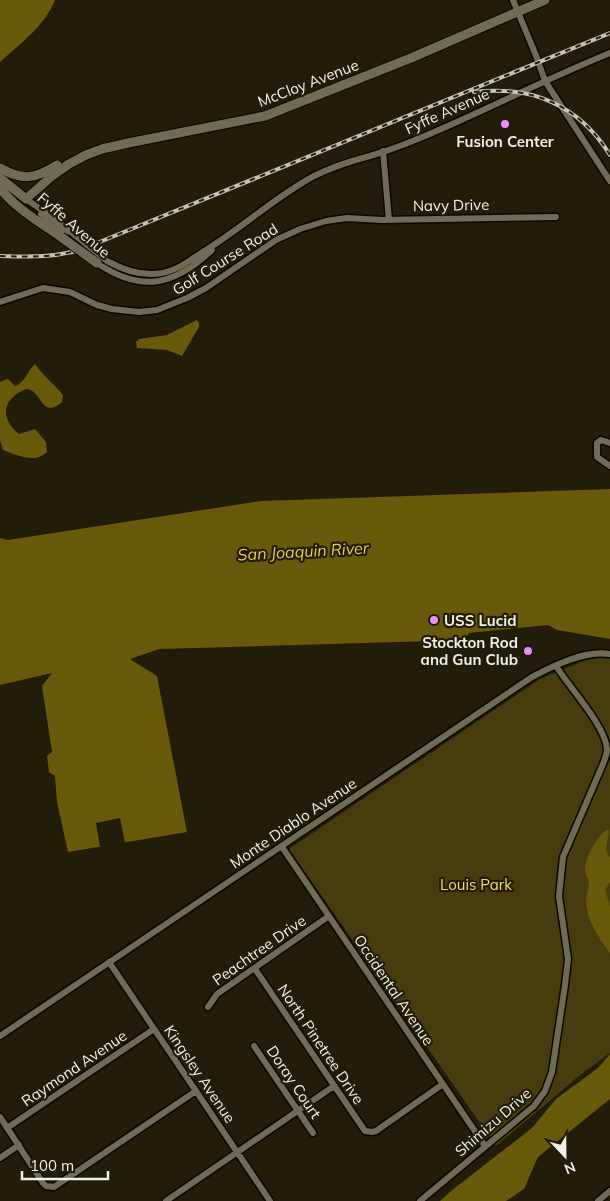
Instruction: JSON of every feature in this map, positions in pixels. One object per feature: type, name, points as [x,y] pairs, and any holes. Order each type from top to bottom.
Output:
[{"type":"street","points":[[513,0],[545,81],[610,181]]},
{"type":"street","name":"McCloy Avenue","points":[[26,200],[52,176],[69,164],[102,149],[265,116],[411,58],[545,0]]},
{"type":"street","name":"Fyffe Avenue","points":[[26,200],[56,220],[66,235],[107,261],[126,270],[138,273],[161,273],[182,266],[220,242],[293,188],[326,170],[441,129],[610,53]]},
{"type":"street","points":[[0,168],[14,176],[26,178],[41,175],[87,150],[128,143]]},
{"type":"street","points":[[382,151],[389,220]]},
{"type":"street","points":[[0,178],[26,200]]},
{"type":"street","points":[[0,188],[4,194],[24,209],[66,235],[98,264]]},
{"type":"street","name":"Navy Drive","points":[[347,218],[389,220],[556,217]]},
{"type":"street","name":"Golf Course Road","points":[[0,302],[43,288],[70,292],[97,305],[122,311],[139,312],[166,308],[206,288],[286,235],[313,225],[347,218]]},
{"type":"street","name":"Fyffe Avenue","points":[[98,264],[121,277],[133,280],[158,281],[175,277],[189,270],[220,242]]},
{"type":"street","points":[[610,443],[601,440],[597,443],[596,450],[597,457],[610,466]]},
{"type":"street","name":"Monte Diablo Avenue","points":[[0,1036],[537,674],[593,654],[610,654]]},
{"type":"street","name":"Shimizu Drive","points":[[420,1201],[534,1106],[545,1091],[552,1072],[568,959],[559,896],[563,857],[603,764],[607,750],[599,727],[556,666]]},
{"type":"street","name":"Occidental Avenue","points":[[282,847],[485,1146]]},
{"type":"street","name":"Peachtree Drive","points":[[208,1007],[217,994],[329,916]]},
{"type":"street","name":"Kingsley Avenue","points":[[109,962],[270,1201]]},
{"type":"street","name":"North Pinetree Drive","points":[[255,969],[362,1129],[372,1132],[383,1126],[443,1084]]},
{"type":"street","name":"Raymond Avenue","points":[[7,1128],[154,1028]]},
{"type":"street","name":"Doray Court","points":[[254,1046],[313,1133]]},
{"type":"street","points":[[166,1201],[334,1086]]},
{"type":"street","points":[[0,1117],[44,1182],[48,1186],[54,1187],[196,1091]]},
{"type":"street","points":[[0,1158],[19,1146]]},
{"type":"street","points":[[598,1201],[610,1191]]},
{"type":"green space","name":"Louis Park","points":[[610,656],[610,1053],[579,1076],[496,1146],[289,849],[540,679],[586,660]]},
{"type":"water","points":[[0,0],[55,0],[38,26],[0,62]]},
{"type":"water","points":[[197,320],[199,327],[182,356],[167,350],[137,348],[136,342],[139,339],[167,335]]},
{"type":"water","points":[[35,364],[63,395],[62,402],[55,407],[49,408],[42,403],[36,394],[26,389],[12,398],[8,404],[6,416],[19,434],[35,429],[46,442],[47,452],[42,456],[32,458],[3,450],[0,440],[0,382],[8,379],[15,386],[19,384]]},
{"type":"water","name":"San Joaquin River","points":[[610,489],[610,639],[557,630],[548,625],[469,633],[465,640],[159,649],[130,659],[157,676],[187,832],[68,852],[57,802],[55,776],[49,772],[47,756],[52,752],[42,686],[52,673],[0,685],[0,538],[8,540],[261,501]]},
{"type":"water","points":[[606,830],[609,830],[606,851],[610,857],[610,882],[605,890],[610,906],[610,953],[597,935],[588,915],[586,901],[589,882],[585,871],[592,848]]},
{"type":"water","points":[[610,1054],[610,1099],[538,1157],[524,1189],[506,1201],[440,1201],[532,1128],[556,1099],[598,1068]]},
{"type":"pier","points":[[120,818],[125,843],[100,847],[96,823]]},
{"type":"railway","points":[[0,256],[33,257],[64,254],[85,248],[610,33]]},
{"type":"railway","points":[[474,92],[515,92],[552,102],[584,123],[610,155]]},
{"type":"place","name":"Fusion Center","points":[[505,124]]},
{"type":"place","name":"USS Lucid","points":[[434,620]]},
{"type":"place","name":"Stockton Rod and Gun Club","points":[[528,651]]}]
